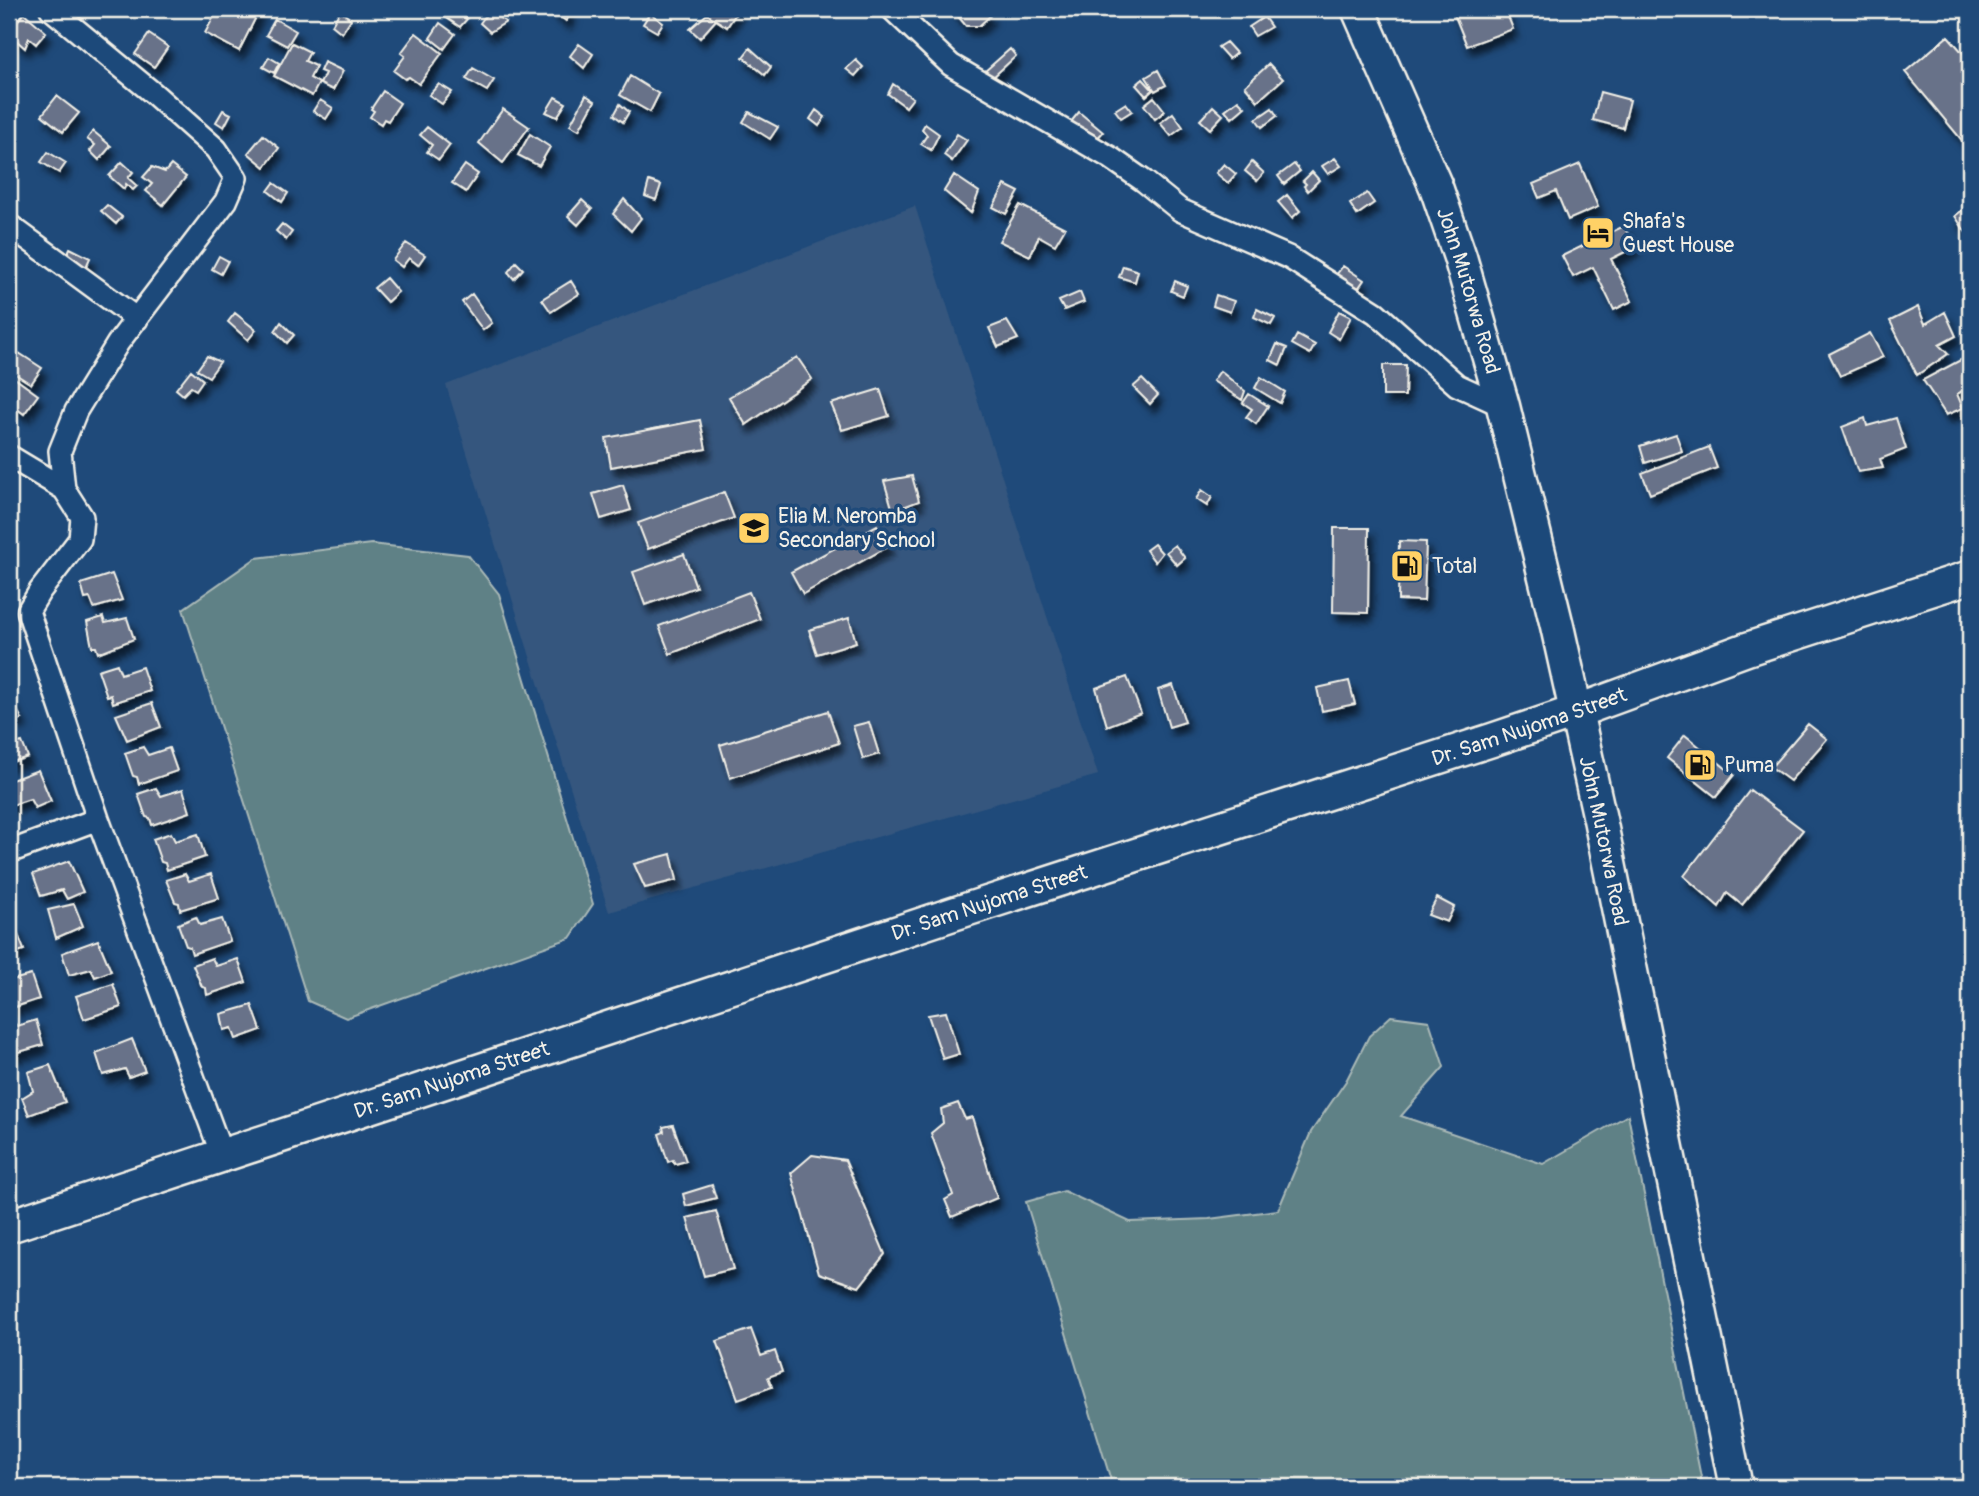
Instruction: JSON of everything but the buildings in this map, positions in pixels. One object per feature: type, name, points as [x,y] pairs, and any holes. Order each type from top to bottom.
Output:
[{"type":"street","points":[[51,9],[216,149],[236,178],[226,201],[118,343],[76,411],[60,451],[64,489]]},
{"type":"street","points":[[891,9],[951,65],[1111,158],[1180,209],[1288,257],[1376,313],[1457,385],[1503,406]]},
{"type":"street","name":"John Mutorwa Road","points":[[1358,9],[1436,187],[1464,270],[1503,406],[1557,626],[1600,819],[1736,1487]]},
{"type":"street","points":[[9,225],[137,318]]},
{"type":"street","points":[[9,456],[64,489],[82,517],[80,538],[28,611],[98,819],[222,1156]]},
{"type":"street","name":"Dr. Sam Nujoma Street","points":[[9,1226],[1575,712],[1746,649],[1970,576]]},
{"type":"street","points":[[9,852],[98,819]]},
{"type":"shaded area","name":"Elia M. Neromba Secondary School","points":[[915,206],[1098,775],[609,912],[446,385]]},
{"type":"green space","points":[[371,544],[468,555],[499,594],[593,904],[570,938],[346,1018],[308,1001],[183,609],[256,558]]},
{"type":"green space","points":[[1391,1016],[1429,1021],[1444,1067],[1401,1116],[1543,1164],[1628,1115],[1703,1487],[1113,1487],[1026,1202],[1064,1191],[1130,1222],[1209,1219],[1278,1210],[1311,1132],[1346,1081],[1369,1036]]},
{"type":"place","name":"Shafa's Guest House","points":[[1598,233]]},
{"type":"place","name":"Elia M. Neromba Secondary School","points":[[754,528]]},
{"type":"place","name":"Total","points":[[1407,566]]},
{"type":"place","name":"Puma","points":[[1700,765]]}]
